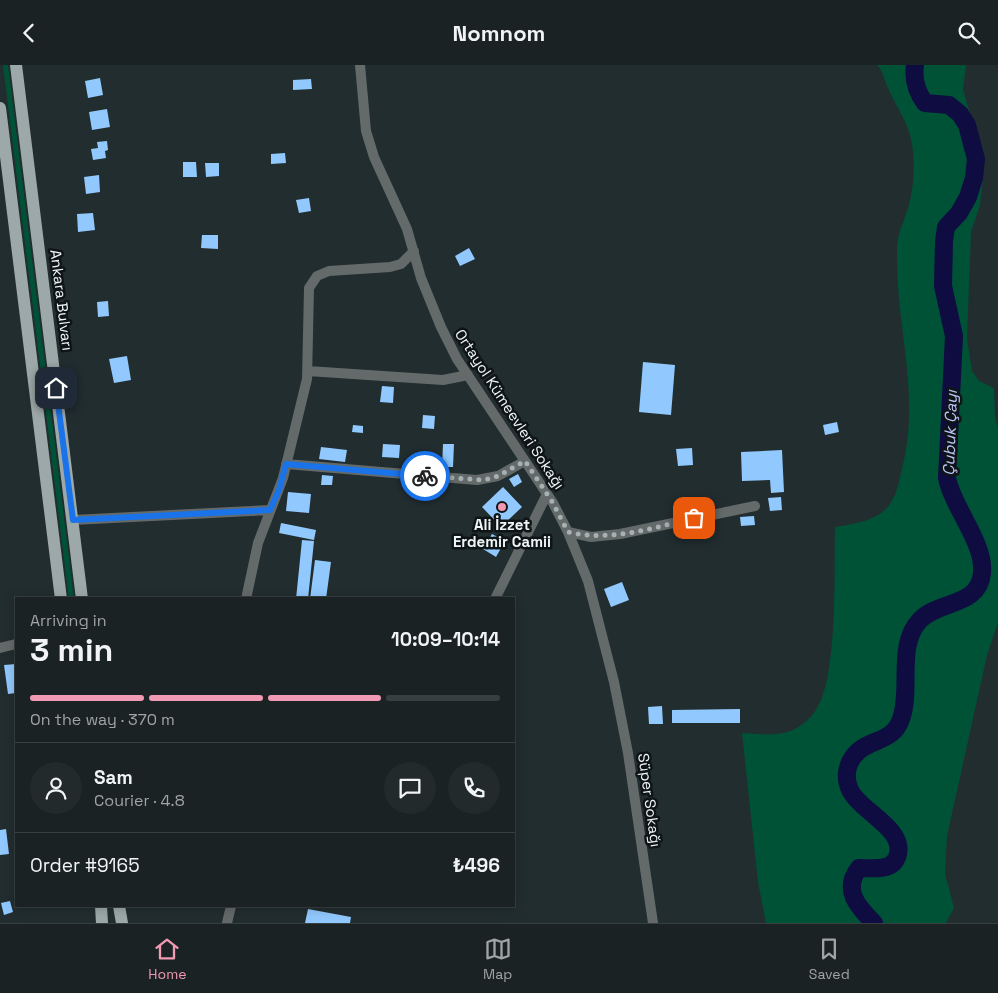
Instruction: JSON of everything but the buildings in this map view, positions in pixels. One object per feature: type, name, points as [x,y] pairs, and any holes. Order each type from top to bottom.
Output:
[{"type":"main road","name":"Ankara Bulvarı","points":[[16,65],[82,597]]},
{"type":"main road","points":[[0,108],[61,597]]},
{"type":"main road","points":[[100,907],[102,923]]},
{"type":"main road","points":[[119,907],[122,923]]},
{"type":"street","name":"Ortayol Kümeevleri Sokağı","points":[[360,65],[369,143],[380,174],[407,229],[421,278],[441,327],[468,375],[547,494],[568,532],[588,581],[614,683]]},
{"type":"street","points":[[246,597],[258,543],[279,490],[308,371],[309,288],[314,279],[329,271],[396,266],[414,251]]},
{"type":"street","points":[[308,371],[443,380],[468,375]]},
{"type":"street","points":[[286,464],[477,480],[498,476],[525,461]]},
{"type":"street","points":[[496,597],[547,494]]},
{"type":"street","points":[[568,532],[592,537],[620,534],[755,506]]},
{"type":"street","points":[[73,520],[270,510]]},
{"type":"street","points":[[0,648],[15,644]]},
{"type":"street","name":"Süper Sokağı","points":[[614,683],[628,753],[653,923]]},
{"type":"street","points":[[227,923],[231,907]]},
{"type":"green space","points":[[3,65],[8,65],[74,597],[69,597]]},
{"type":"green space","points":[[877,65],[966,65],[963,89],[973,125],[983,149],[983,178],[980,205],[971,232],[967,339],[972,371],[979,381],[994,388],[995,416],[998,428],[998,623],[987,655],[947,836],[945,874],[954,908],[946,923],[766,923],[758,882],[742,733],[769,734],[789,732],[804,723],[813,715],[817,708],[824,693],[832,647],[835,527],[865,521],[885,510],[896,492],[907,441],[909,387],[900,309],[897,248],[911,195],[914,169],[913,152],[908,129],[891,95],[883,73]]},
{"type":"waterway","name":"Çubuk Çayı","points":[[874,923],[854,898],[852,891],[854,876],[859,868],[882,868],[892,864],[898,854],[898,845],[888,828],[855,798],[850,790],[847,777],[849,765],[858,751],[892,733],[901,719],[904,707],[906,654],[913,630],[920,620],[928,614],[966,598],[974,592],[979,584],[982,573],[979,550],[955,501],[947,478],[954,336],[943,286],[946,227],[959,213],[968,197],[974,178],[976,159],[967,125],[960,114],[949,105],[925,103],[919,94],[914,75],[915,65]]},
{"type":"way so far","points":[[425,476],[467,480],[491,479],[525,461],[553,503],[568,532],[592,537],[620,534],[694,518]]},
{"type":"place","name":"Ali İzzet Erdemir Camii","points":[[502,507]]},
{"type":"route","points":[[56,388],[73,520],[131,519],[270,510],[279,490],[286,464],[425,476]]}]
